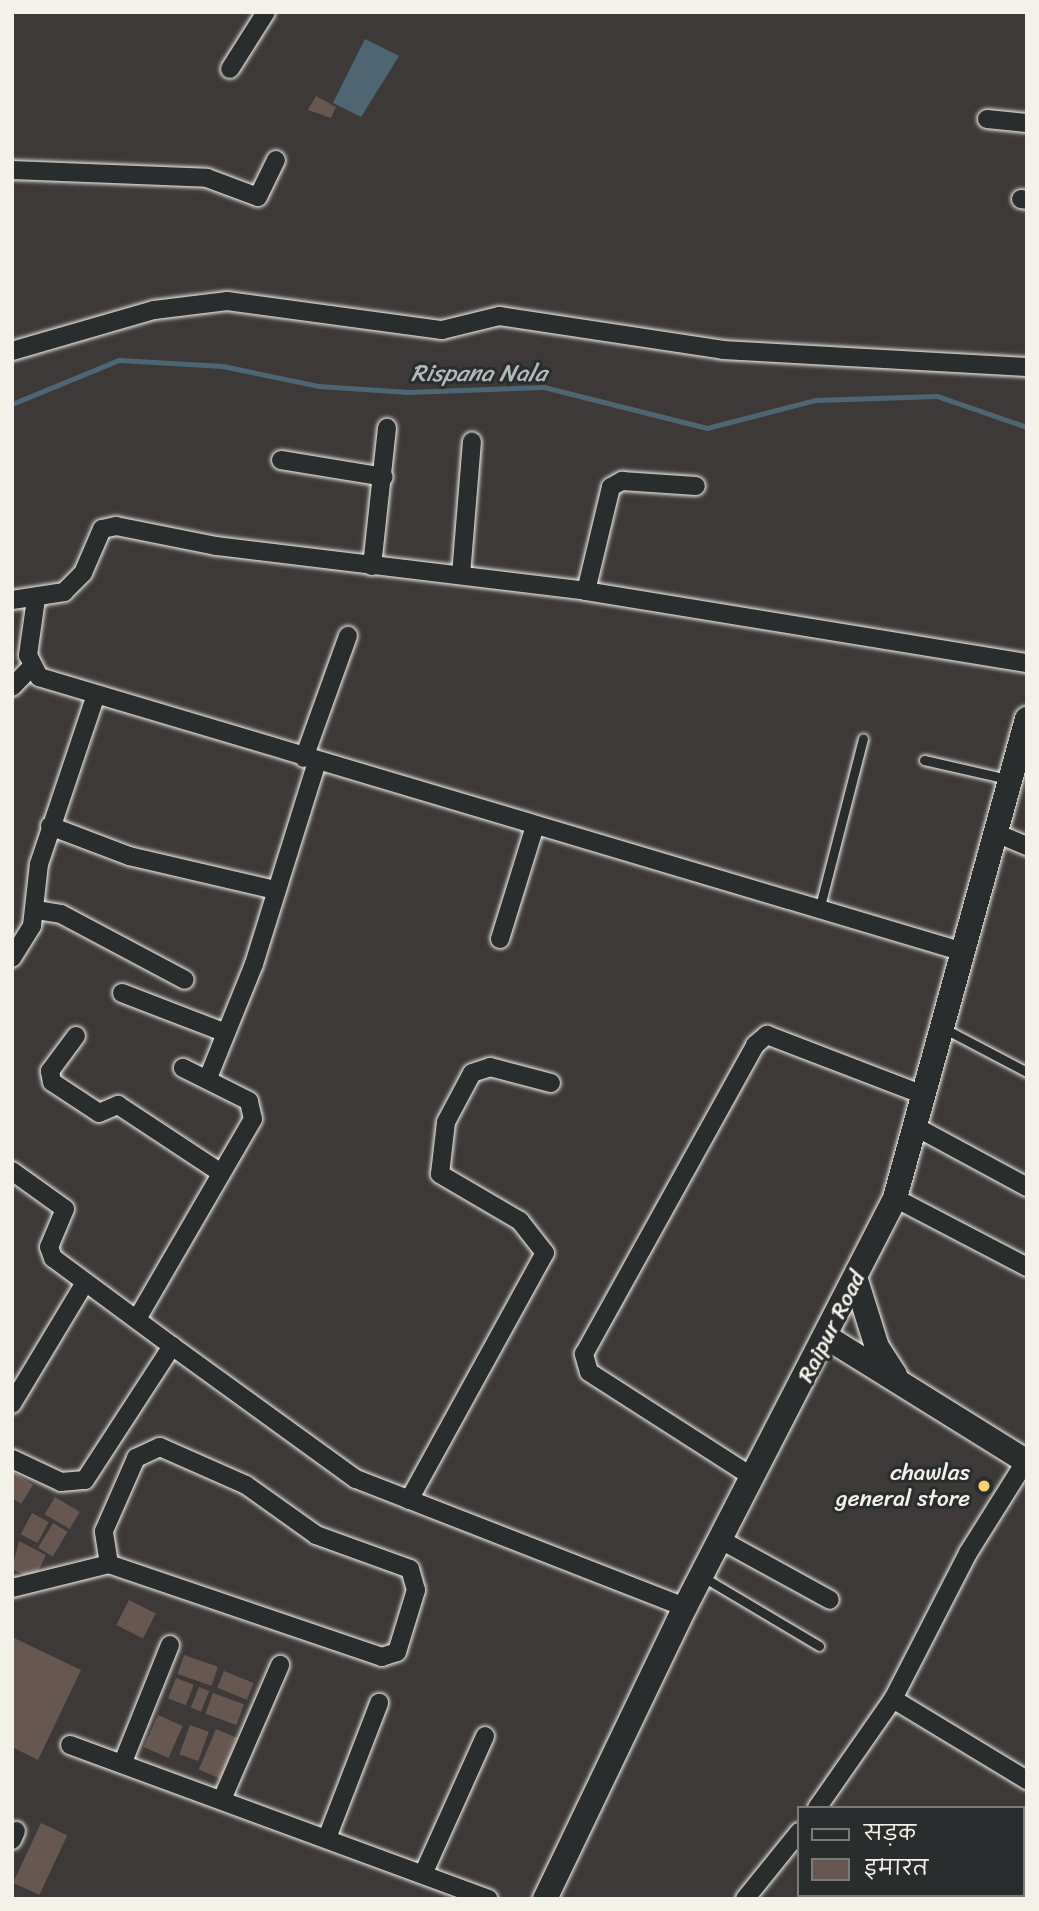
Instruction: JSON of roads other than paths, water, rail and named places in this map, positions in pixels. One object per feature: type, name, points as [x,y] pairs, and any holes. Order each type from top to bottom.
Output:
[{"type":"main road","name":"Raipur Road","points":[[545,1899],[685,1607],[828,1338],[895,1198],[918,1128],[1027,719]]},
{"type":"main road","points":[[856,1280],[877,1347],[898,1381]]},
{"type":"main road","points":[[828,1338],[1026,1460]]},
{"type":"street","points":[[230,69],[266,12]]},
{"type":"street","points":[[987,119],[1027,123]]},
{"type":"street","points":[[12,170],[207,178],[258,197],[276,159]]},
{"type":"street","points":[[12,351],[154,310],[228,301],[442,330],[499,316],[723,350],[1027,367]]},
{"type":"street","points":[[372,566],[384,477],[387,428]]},
{"type":"street","points":[[461,575],[472,441]]},
{"type":"street","points":[[281,460],[384,477]]},
{"type":"street","points":[[586,591],[611,487],[622,481],[696,486]]},
{"type":"street","points":[[12,600],[36,599],[64,592],[83,573],[102,529],[116,526],[372,566],[586,591],[1027,663]]},
{"type":"street","points":[[12,687],[31,667],[36,599]]},
{"type":"street","points":[[208,1078],[275,890],[348,636]]},
{"type":"street","points":[[31,667],[39,677],[95,698],[311,760],[534,829],[964,952]]},
{"type":"street","points":[[12,958],[36,910],[50,826],[95,698]]},
{"type":"street","points":[[50,826],[129,856],[275,890]]},
{"type":"street","points":[[500,939],[534,829]]},
{"type":"street","points":[[996,833],[1027,846]]},
{"type":"street","points":[[36,910],[61,915],[185,980]]},
{"type":"street","points":[[122,993],[226,1033]]},
{"type":"street","points":[[754,1478],[589,1372],[584,1354],[755,1045],[767,1035],[926,1096]]},
{"type":"street","points":[[76,1036],[50,1072],[52,1082],[99,1113],[118,1105],[221,1173]]},
{"type":"street","points":[[409,1500],[545,1253],[520,1221],[440,1174],[446,1122],[472,1073],[490,1067],[551,1083]]},
{"type":"street","points":[[137,1319],[221,1173],[253,1108],[208,1078],[183,1068]]},
{"type":"street","points":[[918,1128],[1027,1187]]},
{"type":"street","points":[[12,1171],[63,1204],[65,1214],[50,1251],[84,1284],[137,1319],[316,1454],[409,1500],[685,1607]]},
{"type":"street","points":[[895,1198],[1027,1267]]},
{"type":"street","points":[[12,1405],[84,1284]]},
{"type":"street","points":[[12,1459],[61,1482],[85,1480],[172,1346]]},
{"type":"street","points":[[12,1588],[109,1564],[382,1657],[397,1651],[416,1590],[415,1577],[402,1564],[316,1535],[246,1485],[160,1447],[136,1458],[104,1531],[109,1564]]},
{"type":"street","points":[[818,1806],[893,1699],[1026,1460]]},
{"type":"street","points":[[721,1540],[830,1600]]},
{"type":"street","points":[[123,1762],[170,1645]]},
{"type":"street","points":[[223,1797],[280,1665]]},
{"type":"street","points":[[893,1699],[1027,1780]]},
{"type":"street","points":[[327,1838],[379,1703]]},
{"type":"street","points":[[425,1872],[485,1736]]},
{"type":"street","points":[[70,1745],[223,1797],[327,1838],[425,1872],[489,1899]]},
{"type":"street","points":[[744,1899],[797,1834]]},
{"type":"lane","points":[[819,910],[863,740]]},
{"type":"lane","points":[[924,760],[1010,780]]},
{"type":"lane","points":[[944,1028],[1027,1072]]},
{"type":"lane","points":[[702,1576],[819,1646]]},
{"type":"water","points":[[365,39],[399,56],[361,117],[333,103]]},
{"type":"waterway","name":"Rispana Nala","points":[[12,404],[119,360],[223,366],[319,386],[408,392],[544,387],[707,428],[815,400],[937,396],[1027,427]]},
{"type":"place","name":"chawlas general store","points":[[984,1486]]}]
